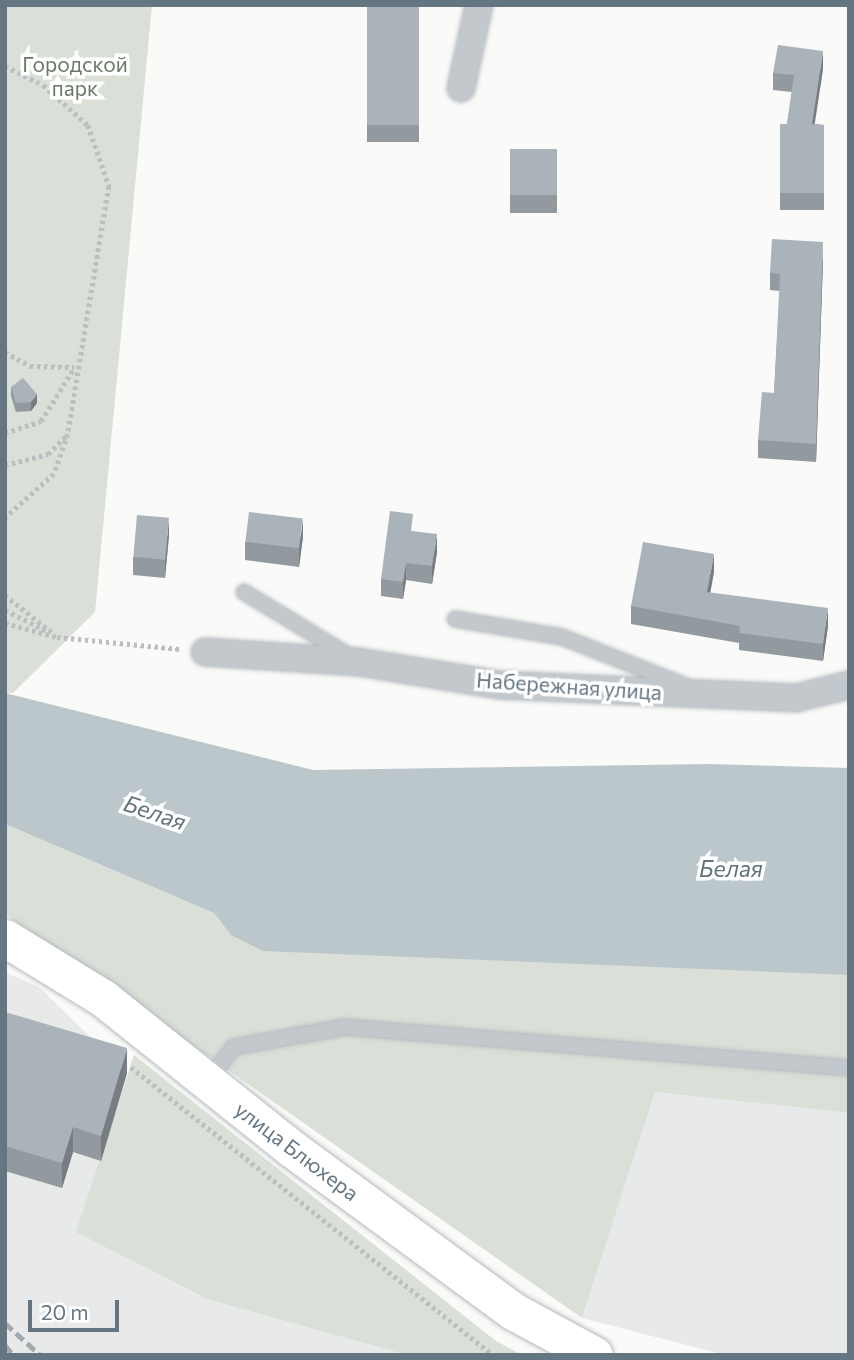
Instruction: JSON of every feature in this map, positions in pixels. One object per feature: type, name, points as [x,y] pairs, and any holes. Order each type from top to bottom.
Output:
[{"type":"main road","name":"улица Блюхера","points":[[5,938],[103,998],[207,1081],[513,1311],[594,1355]]},
{"type":"street","points":[[461,88],[479,5]]},
{"type":"street","name":"Набережная улица","points":[[205,652],[359,662],[499,685],[796,698],[849,685]]},
{"type":"lane","points":[[244,592],[359,662]]},
{"type":"lane","points":[[455,619],[562,637],[706,695]]},
{"type":"lane","points":[[207,1081],[234,1047],[345,1027],[849,1068]]},
{"type":"path","points":[[5,66],[43,85],[88,125],[109,187],[75,367],[68,434],[54,474],[5,518]]},
{"type":"path","points":[[5,352],[30,366],[75,367]]},
{"type":"path","points":[[5,433],[41,421],[75,367]]},
{"type":"path","points":[[5,465],[48,454],[68,434]]},
{"type":"path","points":[[5,595],[57,637]]},
{"type":"path","points":[[5,610],[57,637]]},
{"type":"path","points":[[5,623],[57,637],[205,652]]},
{"type":"shaded area","points":[[5,972],[39,987],[127,1073],[77,1232],[207,1299],[407,1355],[5,1355]]},
{"type":"shaded area","points":[[655,1092],[849,1113],[849,1355],[725,1355],[582,1318]]},
{"type":"green space","name":"Городской парк","points":[[5,5],[152,5],[95,612],[13,693],[5,693]]},
{"type":"green space","points":[[5,824],[214,913],[231,935],[849,975],[849,1113],[655,1092],[582,1318],[5,914]]},
{"type":"green space","points":[[134,1055],[496,1341],[522,1355],[407,1355],[207,1299],[76,1232]]},
{"type":"water","name":"Белая","points":[[5,693],[313,770],[708,764],[849,768],[849,975],[263,951],[231,935],[214,913],[5,824]]},
{"type":"building","points":[[367,5],[419,5],[419,125],[367,125]]},
{"type":"building","points":[[778,45],[823,51],[812,124],[824,125],[824,193],[780,193],[780,124],[787,124],[794,75],[773,73]]},
{"type":"building","points":[[510,149],[557,149],[557,195],[510,195]]},
{"type":"building","points":[[772,239],[823,242],[816,444],[758,440],[762,392],[774,393],[780,274],[770,273]]},
{"type":"building","points":[[23,378],[37,394],[31,402],[16,403],[11,387]]},
{"type":"building","points":[[390,511],[413,514],[411,531],[437,534],[432,566],[406,563],[403,582],[381,579]]},
{"type":"building","points":[[249,512],[303,519],[299,548],[245,542]]},
{"type":"building","points":[[137,515],[169,518],[165,560],[133,557]]},
{"type":"building","points":[[643,542],[714,554],[707,592],[828,608],[823,644],[739,633],[740,626],[631,606]]},
{"type":"building","points":[[5,1012],[127,1048],[101,1136],[73,1127],[62,1163],[5,1146]]},
{"type":"railway","points":[[5,1323],[40,1355]]},
{"type":"railway","points":[[5,1345],[13,1355]]}]
